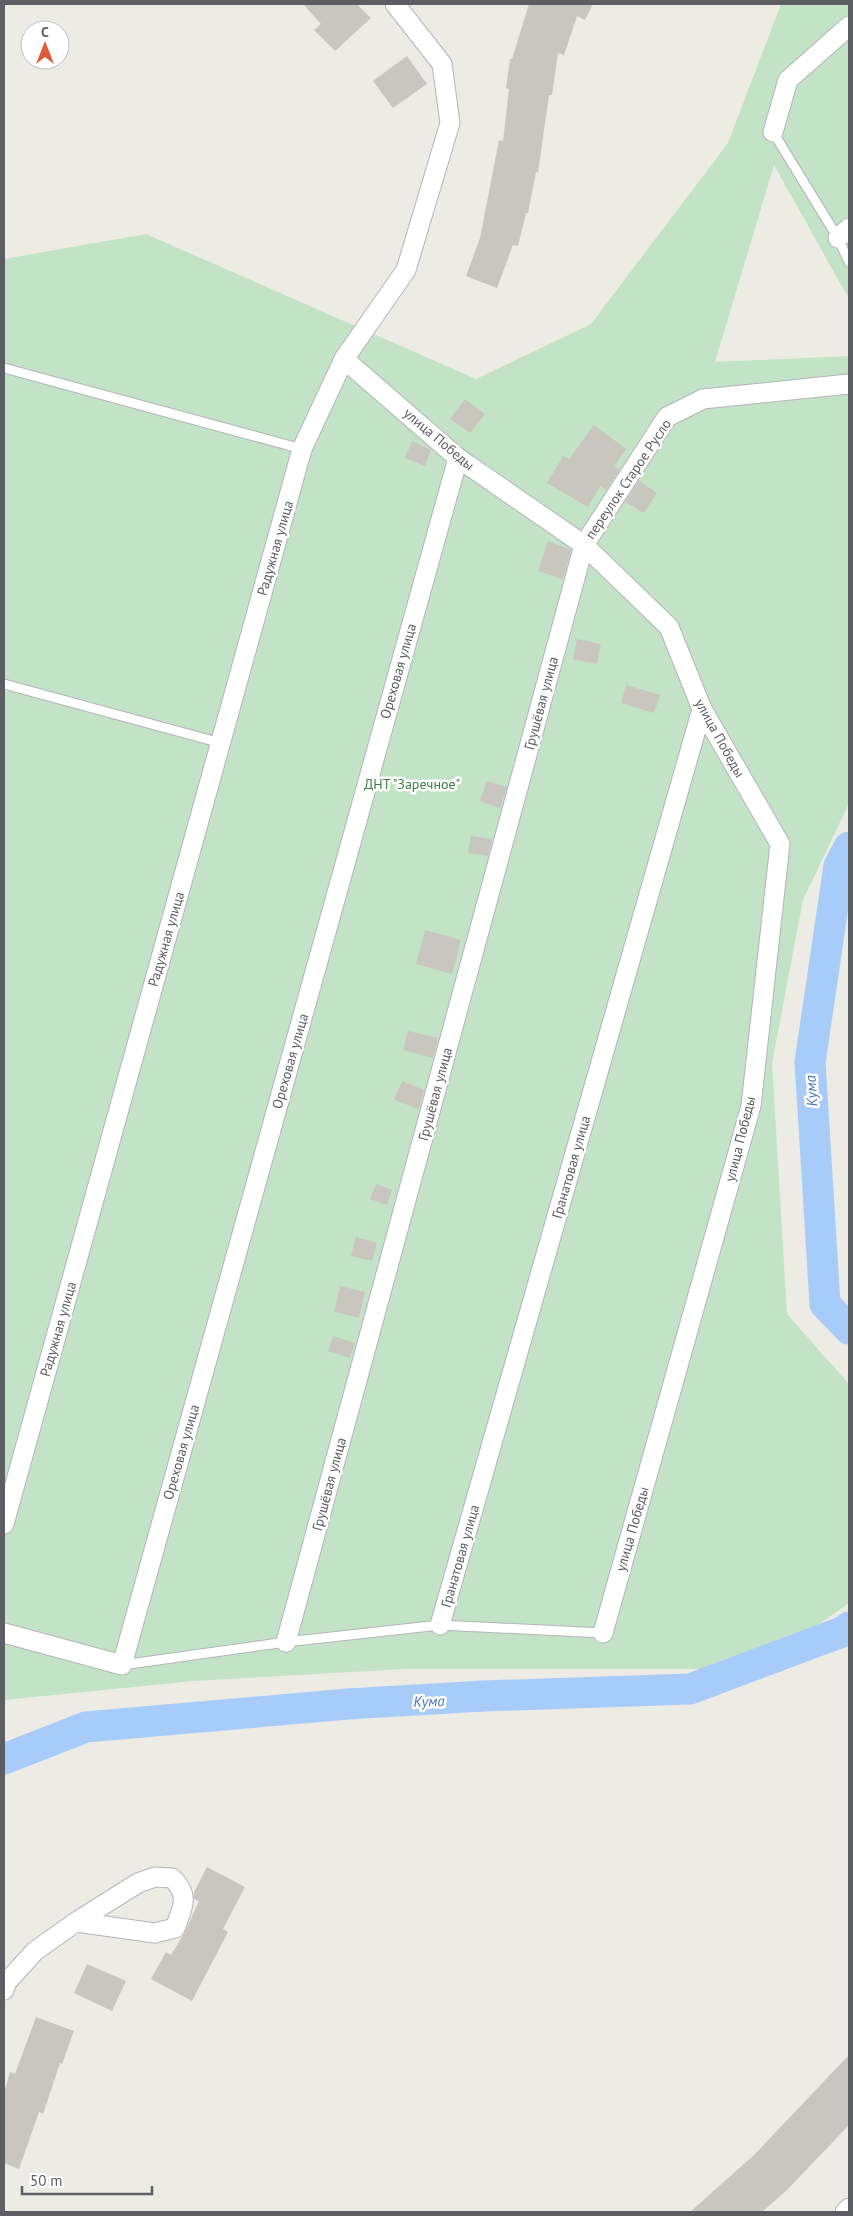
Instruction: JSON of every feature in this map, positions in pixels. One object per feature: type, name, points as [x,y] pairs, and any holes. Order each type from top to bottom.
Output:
[{"type":"street","points":[[344,359],[406,270],[450,123],[442,64],[401,6]]},
{"type":"street","points":[[773,132],[788,80],[849,26]]},
{"type":"street","name":"Радужная улица","points":[[4,1524],[302,449],[344,359]]},
{"type":"street","name":"улица Победы","points":[[344,359],[458,458],[584,546],[669,627],[702,709],[780,844],[751,1106],[603,1633]]},
{"type":"street","name":"переулок Старое Русло","points":[[584,546],[667,416],[703,398],[849,384]]},
{"type":"street","name":"Ореховая улица","points":[[122,1665],[458,458]]},
{"type":"street","name":"Грушёвая улица","points":[[286,1642],[584,546]]},
{"type":"street","name":"Гранатовая улица","points":[[440,1625],[702,709]]},
{"type":"street","points":[[4,1633],[122,1665]]},
{"type":"street","points":[[4,1990],[7,1982],[35,1950],[76,1922],[138,1883],[155,1877],[172,1878],[182,1887],[184,1905],[175,1928],[155,1933],[76,1922]]},
{"type":"street","points":[[845,2212],[849,2208]]},
{"type":"lane","points":[[773,132],[844,233],[849,262]]},
{"type":"lane","points":[[4,368],[302,449]]},
{"type":"lane","points":[[4,684],[221,743]]},
{"type":"lane","points":[[122,1665],[286,1642],[440,1625],[603,1633]]},
{"type":"green space","name":"ДНТ \"Заречное\"","points":[[781,4],[849,4],[849,299],[774,165],[715,362],[849,356],[849,803],[803,900],[772,1063],[787,1314],[849,1384],[849,1603],[815,1627],[712,1669],[404,1669],[193,1681],[4,1700],[4,259],[146,234],[476,379],[591,324],[728,143]]},
{"type":"building","points":[[303,4],[357,4],[371,18],[335,51],[314,30],[321,24]]},
{"type":"building","points":[[529,4],[593,4],[585,20],[577,16],[564,55],[558,53],[552,95],[549,95],[538,173],[536,172],[528,213],[526,213],[518,246],[513,245],[497,288],[466,276],[480,238],[499,140],[503,141],[509,89],[506,88],[510,59],[512,59]]},
{"type":"building","points":[[407,56],[427,84],[393,108],[373,81]]},
{"type":"building","points":[[465,399],[485,414],[470,433],[450,419]]},
{"type":"building","points":[[594,425],[626,449],[614,466],[620,469],[606,490],[600,486],[588,507],[547,483],[563,456],[569,459]]},
{"type":"building","points":[[412,441],[431,450],[425,466],[405,458]]},
{"type":"building","points":[[639,481],[657,493],[644,513],[625,502]]},
{"type":"building","points":[[548,541],[571,550],[563,579],[538,571]]},
{"type":"building","points":[[577,639],[601,644],[597,664],[573,659]]},
{"type":"building","points":[[626,685],[660,695],[654,713],[621,703]]},
{"type":"building","points":[[487,781],[507,787],[500,808],[480,801]]},
{"type":"building","points":[[471,836],[492,839],[488,856],[468,853]]},
{"type":"building","points":[[425,930],[461,940],[452,974],[416,964]]},
{"type":"building","points":[[408,1031],[438,1038],[433,1058],[403,1050]]},
{"type":"building","points":[[402,1081],[424,1090],[419,1109],[394,1100]]},
{"type":"building","points":[[376,1184],[392,1190],[387,1205],[370,1199]]},
{"type":"building","points":[[356,1237],[377,1243],[372,1261],[351,1256]]},
{"type":"building","points":[[340,1286],[365,1292],[359,1318],[334,1312]]},
{"type":"building","points":[[333,1336],[355,1343],[350,1358],[328,1351]]},
{"type":"building","points":[[207,1867],[245,1887],[223,1929],[228,1932],[192,2001],[151,1979],[166,1952],[171,1955],[185,1932],[199,1901],[194,1899],[194,1892]]},
{"type":"building","points":[[87,1964],[126,1981],[112,2011],[74,1993]]},
{"type":"building","points":[[36,2017],[74,2031],[62,2064],[60,2063],[43,2114],[39,2112],[19,2169],[4,2163],[4,2093],[10,2072],[15,2074]]},
{"type":"building","points":[[849,2055],[849,2125],[787,2190],[762,2212],[690,2212],[754,2155]]},
{"type":"waterway","name":"Кума","points":[[849,847],[839,866],[810,1062],[825,1304],[849,1329]]},
{"type":"waterway","name":"Кума","points":[[4,1759],[86,1727],[348,1704],[483,1696],[690,1689],[842,1632],[849,1627]]}]
